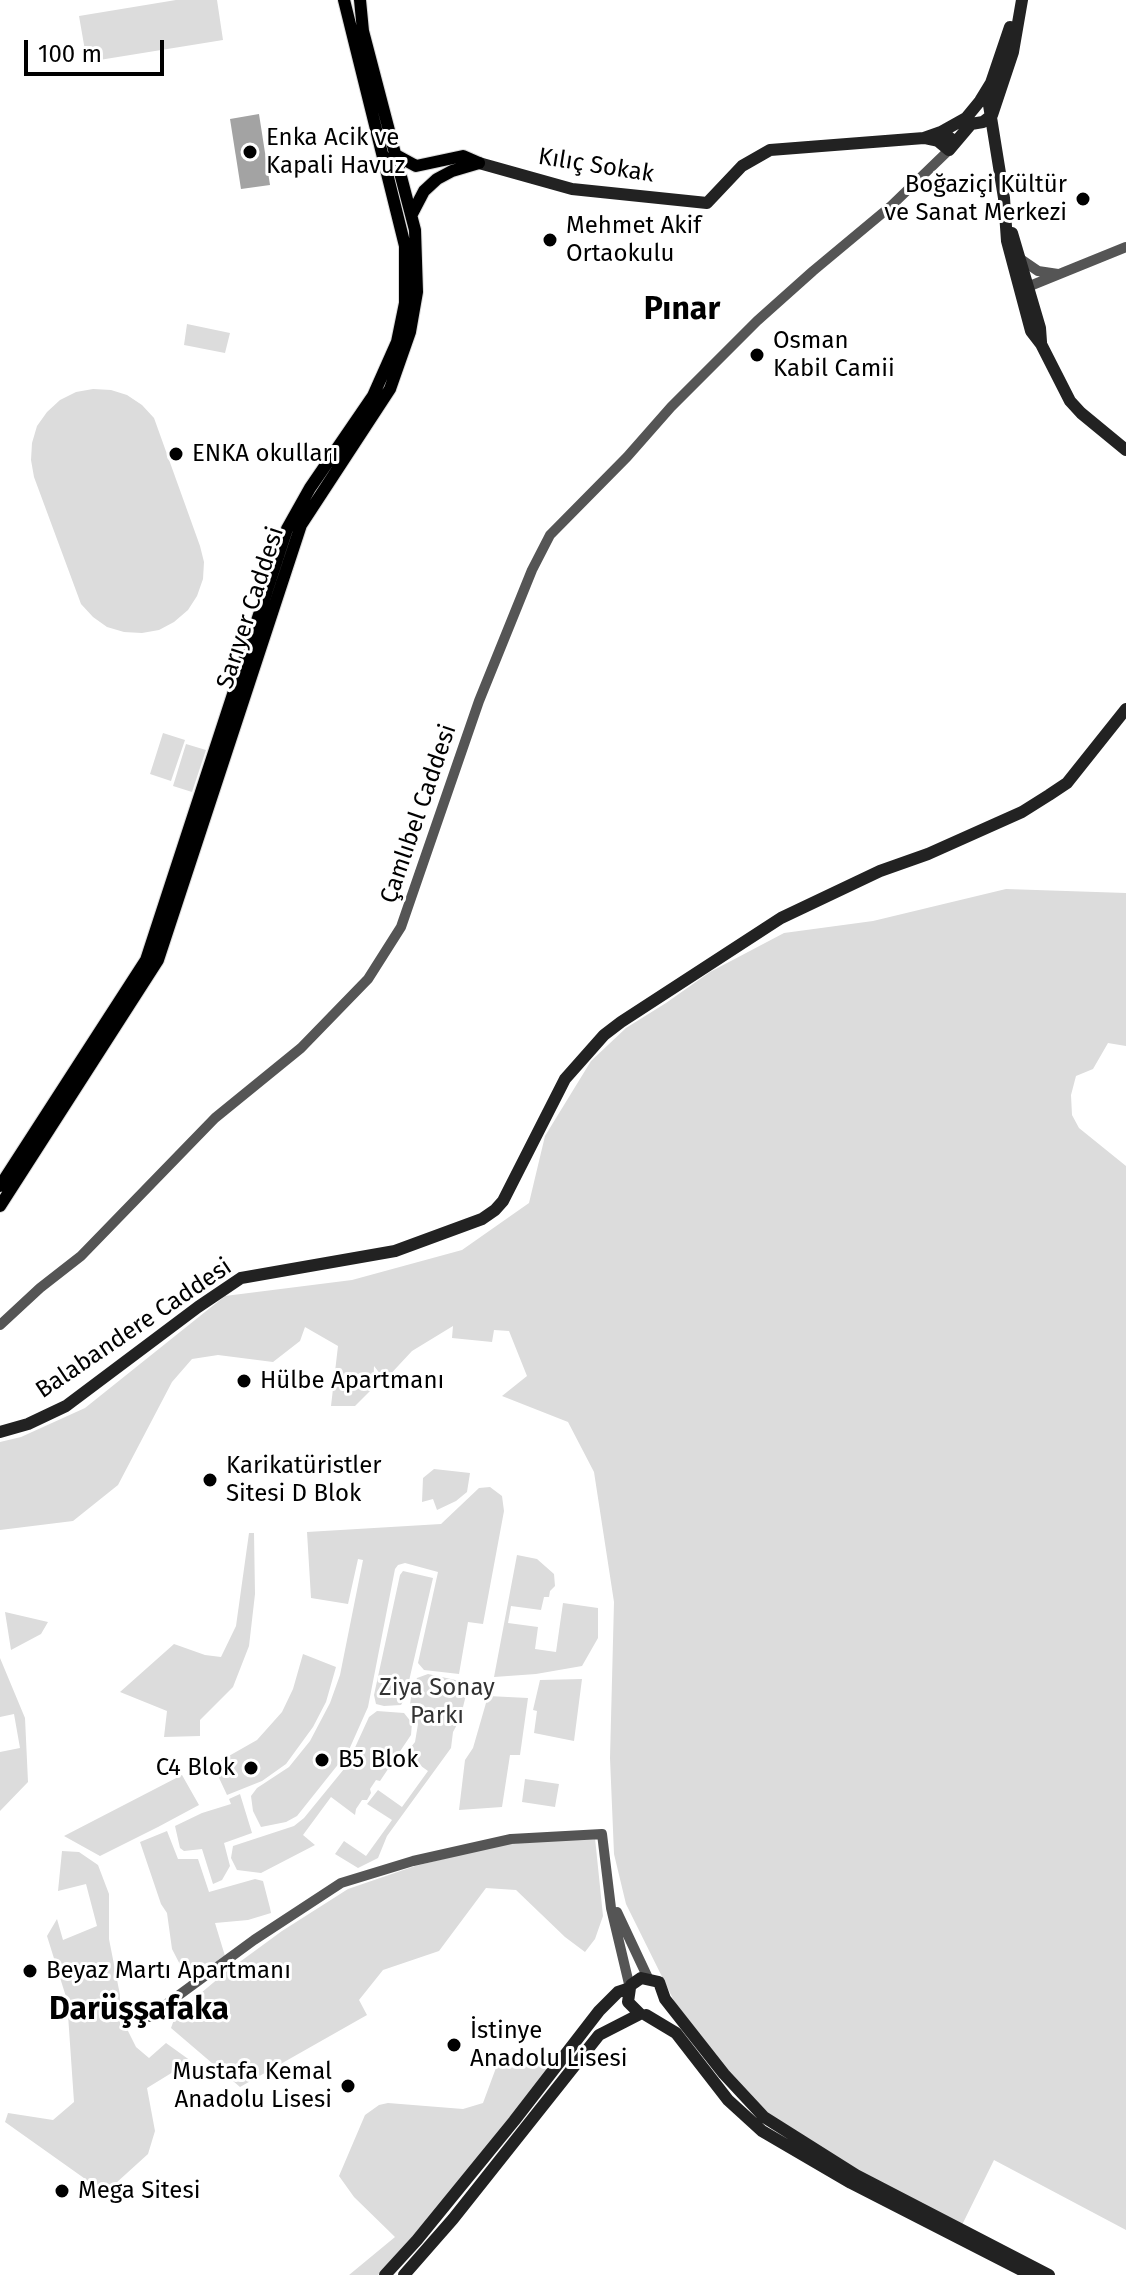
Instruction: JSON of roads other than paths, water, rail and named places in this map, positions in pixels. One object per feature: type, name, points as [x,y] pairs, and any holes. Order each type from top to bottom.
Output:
[{"type":"main road","name":"Sarıyer Caddesi","points":[[0,1206],[134,990],[151,948],[287,529],[310,488],[373,396],[391,357],[401,323],[406,284],[402,227],[344,0]]},
{"type":"main road","points":[[352,0],[363,31]]},
{"type":"main road","name":"Sarıyer Caddesi","points":[[0,1186],[164,946],[301,525],[373,418],[390,389],[404,354],[417,292],[416,246],[412,214],[363,31],[360,0]]},
{"type":"main road","points":[[953,146],[991,83],[1005,46],[1015,0]]},
{"type":"main road","points":[[924,138],[970,117],[983,122],[992,115],[1013,52],[1022,0]]},
{"type":"main road","points":[[991,83],[989,105],[1007,241],[1024,293]]},
{"type":"main road","points":[[941,132],[953,146]]},
{"type":"main road","points":[[924,138],[953,146]]},
{"type":"main road","name":"Kılıç Sokak","points":[[479,163],[572,189],[707,203],[742,166],[770,150],[924,138]]},
{"type":"main road","points":[[394,154],[416,166],[463,156],[479,163]]},
{"type":"main road","points":[[412,214],[424,191],[437,179],[479,163]]},
{"type":"main road","points":[[1006,219],[1019,257],[1031,331],[1041,344],[1070,401],[1126,450]]},
{"type":"main road","name":"Balabandere Caddesi","points":[[0,1432],[28,1424],[66,1406],[241,1278],[395,1251],[482,1219],[503,1201],[565,1079],[604,1035],[776,920],[904,861],[924,848],[1020,809],[1079,767],[1126,709]]},
{"type":"main road","points":[[385,2275],[514,2121],[599,2011],[618,1992],[641,1978],[659,1982],[665,1999],[724,2074],[764,2117],[884,2194],[1031,2275]]},
{"type":"main road","points":[[630,1986],[628,2002],[643,2015],[676,2033],[744,2116],[762,2131],[1049,2275]]},
{"type":"main road","points":[[404,2275],[453,2219],[599,2035],[643,2015],[656,2013],[665,1999]]},
{"type":"street","name":"Çamlıbel Caddesi","points":[[0,1325],[81,1256],[215,1118],[301,1048],[368,979],[401,927],[479,701],[532,570],[550,535],[671,407],[813,271],[891,206],[953,146]]},
{"type":"street","points":[[1024,293],[1126,249]]},
{"type":"street","points":[[1024,293],[1126,249]]},
{"type":"street","points":[[1019,257],[1038,271],[1060,275]]},
{"type":"street","points":[[149,2017],[254,1940],[341,1883],[413,1861],[511,1839],[602,1834],[611,1908],[630,1986]]},
{"type":"street","points":[[611,1899],[648,1978]]},
{"type":"place","name":"Enka Acik ve Kapali Havuz","points":[[250,152]]},
{"type":"place","name":"Boğaziçi Kültür ve Sanat Merkezi","points":[[1083,199]]},
{"type":"place","name":"Mehmet Akif Ortaokulu","points":[[550,240]]},
{"type":"place","name":"Osman Kabil Camii","points":[[757,355]]},
{"type":"place","name":"ENKA okulları","points":[[176,454]]},
{"type":"place","name":"Hülbe Apartmanı","points":[[244,1381]]},
{"type":"place","name":"Karikatüristler Sitesi D Blok","points":[[210,1480]]},
{"type":"place","name":"B5 Blok","points":[[322,1760]]},
{"type":"place","name":"C4 Blok","points":[[251,1768]]},
{"type":"place","name":"Beyaz Martı Apartmanı","points":[[30,1971]]},
{"type":"place","name":"İstinye Anadolu Lisesi","points":[[454,2045]]},
{"type":"place","name":"Mustafa Kemal Anadolu Lisesi","points":[[348,2086]]},
{"type":"place","name":"Mega Sitesi","points":[[62,2191]]},
{"type":"district","name":"Pınar","points":[[682,310]]},
{"type":"district","name":"Darüşşafaka","points":[[139,2010]]},
{"type":"park label","name":"Ziya Sonay Parkı","points":[[437,1702]]}]
